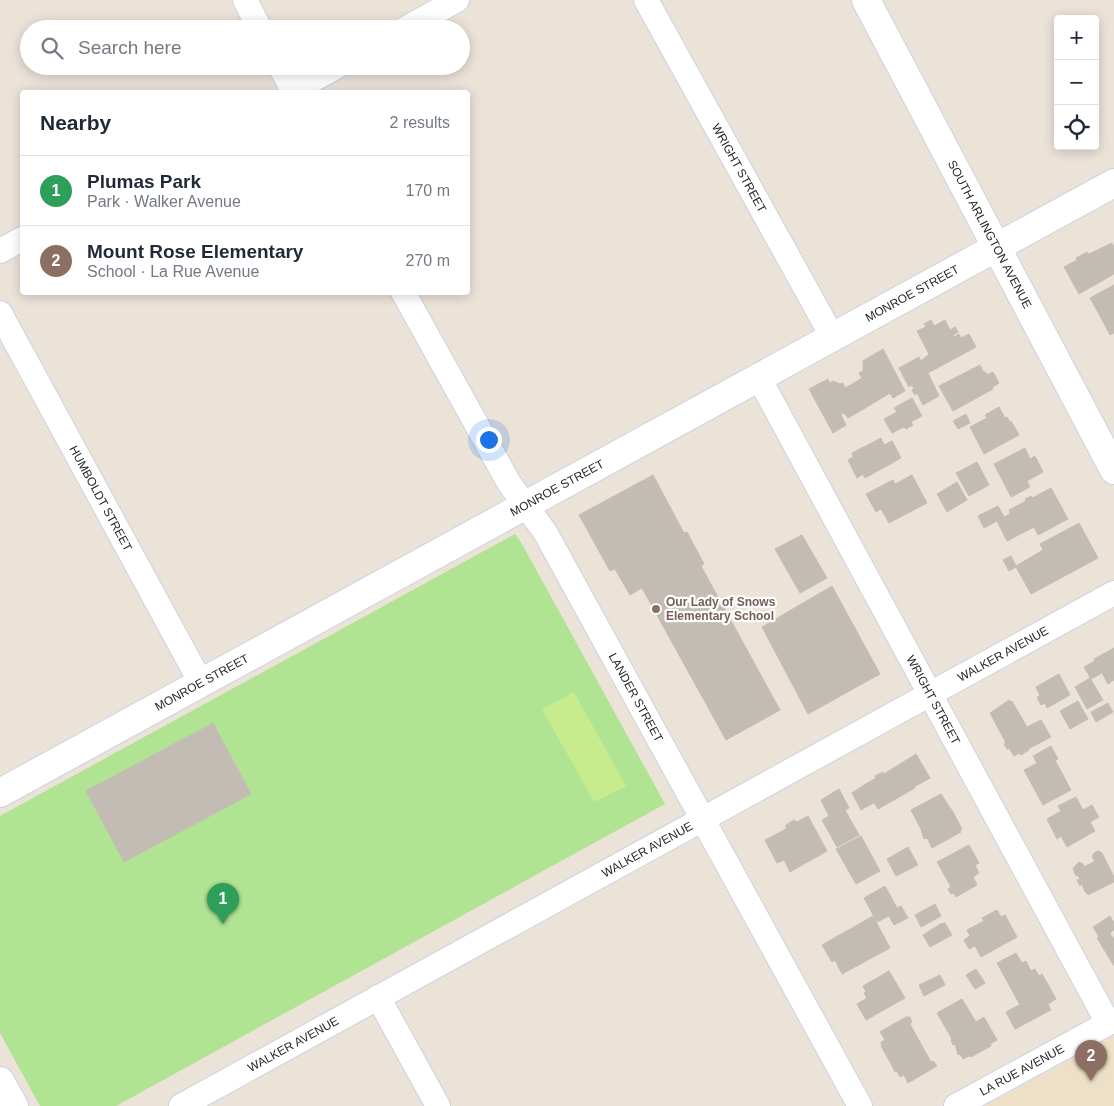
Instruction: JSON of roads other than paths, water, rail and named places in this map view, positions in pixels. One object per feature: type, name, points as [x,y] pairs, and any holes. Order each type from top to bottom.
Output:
[{"type":"street","points":[[245,0],[255,20]]},
{"type":"street","points":[[421,20],[457,0]]},
{"type":"street","name":"WRIGHT STREET","points":[[646,0],[833,338]]},
{"type":"street","name":"SOUTH ARLINGTON AVENUE","points":[[866,0],[1114,470]]},
{"type":"street","points":[[284,75],[291,90]]},
{"type":"street","points":[[296,90],[322,75]]},
{"type":"street","name":"MONROE STREET","points":[[0,793],[1114,183]]},
{"type":"street","points":[[0,252],[20,240]]},
{"type":"street","name":"LANDER STREET","points":[[406,295],[509,484],[545,532],[860,1106]]},
{"type":"street","name":"HUMBOLDT STREET","points":[[0,313],[201,683]]},
{"type":"street","name":"WRIGHT STREET","points":[[759,378],[930,694],[1111,1021]]},
{"type":"street","name":"WALKER AVENUE","points":[[181,1106],[1114,593]]},
{"type":"street","points":[[378,997],[438,1106]]},
{"type":"street","name":"LA RUE AVENUE","points":[[956,1106],[1111,1021]]},
{"type":"street","points":[[0,1081],[14,1106]]},
{"type":"place","name":"Our Lady of Snows Elementary School","points":[[656,609]]},
{"type":"place","name":"Plumas Park","points":[[223,924]]},
{"type":"place","name":"Mount Rose Elementary","points":[[1091,1081]]}]
